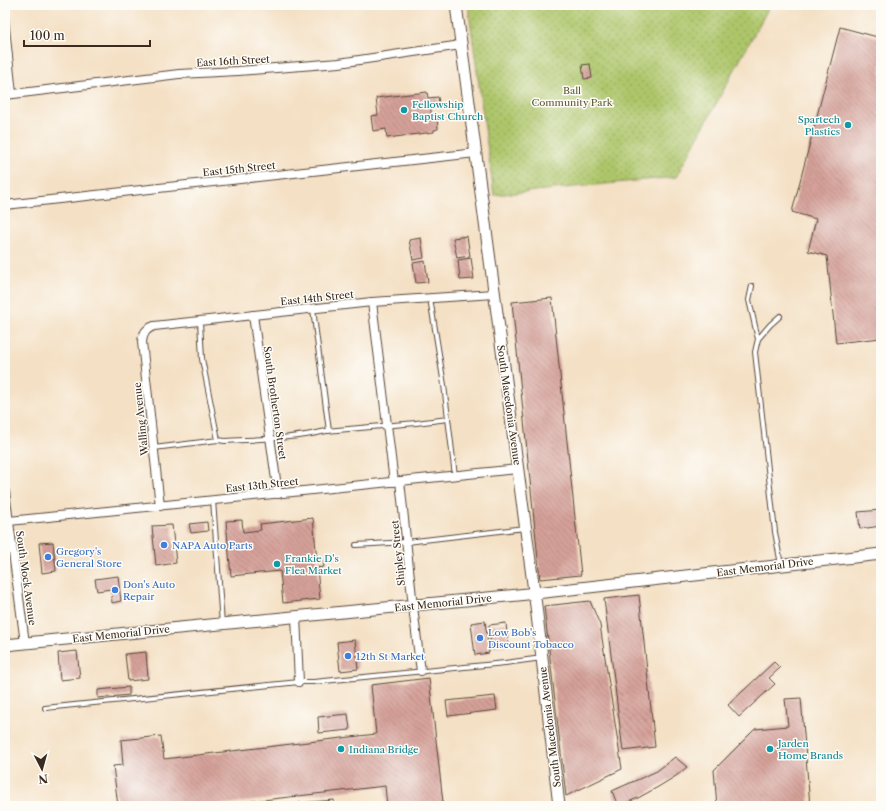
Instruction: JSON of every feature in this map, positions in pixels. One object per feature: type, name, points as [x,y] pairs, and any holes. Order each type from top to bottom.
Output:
[{"type":"main road","name":"South Macedonia Avenue","points":[[456,5],[526,528],[559,806]]},
{"type":"main road","name":"East Memorial Drive","points":[[5,645],[413,606],[881,554]]},
{"type":"street","name":"East 16th Street","points":[[5,95],[179,74],[238,72],[339,62],[461,45]]},
{"type":"street","name":"East 15th Street","points":[[5,205],[476,152]]},
{"type":"street","name":"East 14th Street","points":[[145,331],[154,326],[313,308],[372,302],[494,294]]},
{"type":"street","name":"Shipley Street","points":[[372,302],[387,426],[407,542],[420,671]]},
{"type":"street","name":"South Brotherton Street","points":[[253,315],[278,494]]},
{"type":"street","name":"Walling Avenue","points":[[145,331],[142,342],[160,506]]},
{"type":"street","name":"East 13th Street","points":[[8,521],[518,469]]},
{"type":"street","name":"South Mock Avenue","points":[[5,492],[25,643]]},
{"type":"street","points":[[296,616],[299,682]]},
{"type":"lane","points":[[5,9],[14,94]]},
{"type":"lane","points":[[752,286],[749,300],[758,339],[756,352],[757,366],[775,532],[781,565]]},
{"type":"lane","points":[[430,298],[455,476]]},
{"type":"lane","points":[[313,308],[329,430]]},
{"type":"lane","points":[[758,339],[780,316]]},
{"type":"lane","points":[[200,321],[202,358],[218,440]]},
{"type":"lane","points":[[154,448],[218,440],[225,441],[270,438],[329,430],[387,426],[448,419]]},
{"type":"lane","points":[[213,500],[222,624]]},
{"type":"lane","points":[[356,545],[407,542],[526,528]]},
{"type":"lane","points":[[45,708],[542,658]]},
{"type":"green space","name":"Ball Community Park","points":[[468,5],[770,5],[676,177],[494,195]]},
{"type":"building","name":"Spartech Plastics","points":[[840,27],[881,38],[881,338],[836,343],[827,256],[808,251],[816,219],[792,212]]},
{"type":"building","points":[[590,64],[592,78],[584,79],[582,65]]},
{"type":"building","name":"Fellowship Baptist Church","points":[[427,92],[428,98],[438,97],[439,103],[430,104],[432,118],[437,117],[438,129],[434,130],[434,132],[387,138],[386,129],[373,131],[371,116],[378,115],[376,98]]},
{"type":"building","points":[[467,236],[470,256],[457,258],[453,238]]},
{"type":"building","points":[[421,238],[424,258],[413,260],[409,240]]},
{"type":"building","points":[[471,258],[474,279],[460,280],[458,260]]},
{"type":"building","points":[[425,261],[428,282],[416,283],[413,263]]},
{"type":"building","points":[[552,298],[581,575],[540,579],[512,302]]},
{"type":"building","points":[[881,510],[881,526],[860,529],[858,512]]},
{"type":"building","name":"Frankie D's Flea Market","points":[[313,518],[317,561],[323,560],[324,567],[317,568],[320,599],[283,603],[280,571],[231,576],[226,521],[242,520],[243,532],[261,530],[260,524]]},
{"type":"building","points":[[207,522],[208,531],[191,533],[189,524]]},
{"type":"building","name":"NAPA Auto Parts","points":[[172,525],[176,563],[156,566],[152,526]]},
{"type":"building","name":"Gregory's General Store","points":[[53,542],[56,571],[42,573],[39,543]]},
{"type":"building","name":"Don's Auto Repair","points":[[118,576],[121,601],[112,603],[111,589],[97,591],[95,579]]},
{"type":"building","points":[[639,595],[655,747],[623,751],[604,599]]},
{"type":"building","points":[[590,601],[600,625],[622,769],[566,796],[544,606]]},
{"type":"building","name":"Low Bob's Discount Tobacco","points":[[485,621],[489,653],[475,655],[471,623]]},
{"type":"building","points":[[506,623],[508,645],[491,647],[489,625]]},
{"type":"building","name":"12th St Market","points":[[355,640],[358,669],[340,671],[337,642]]},
{"type":"building","points":[[77,651],[80,678],[60,680],[58,653]]},
{"type":"building","points":[[146,652],[148,679],[128,681],[125,654]]},
{"type":"building","points":[[774,662],[780,668],[769,678],[775,684],[739,717],[728,705]]},
{"type":"building","name":"Indiana Bridge","points":[[429,678],[443,802],[411,806],[387,806],[385,786],[211,806],[118,806],[113,766],[123,765],[121,740],[161,736],[164,759],[376,734],[371,685]]},
{"type":"building","points":[[129,687],[129,695],[98,698],[98,690]]},
{"type":"building","points":[[495,696],[497,710],[448,716],[446,701]]},
{"type":"building","name":"Jarden Home Brands","points":[[801,698],[810,806],[717,806],[714,770],[755,729],[788,726],[785,699]]},
{"type":"building","points":[[348,714],[350,730],[319,733],[318,717]]},
{"type":"building","points":[[675,757],[687,767],[658,787],[638,798],[618,806],[612,791],[657,771]]},
{"type":"building","points":[[334,800],[335,806],[299,806],[299,803]]},
{"type":"place","name":"Fellowship Baptist Church","points":[[404,110]]},
{"type":"place","name":"Spartech Plastics","points":[[848,125]]},
{"type":"place","name":"NAPA Auto Parts","points":[[164,545]]},
{"type":"place","name":"Gregory's General Store","points":[[48,557]]},
{"type":"place","name":"Frankie D's Flea Market","points":[[277,564]]},
{"type":"place","name":"Don's Auto Repair","points":[[115,590]]},
{"type":"place","name":"Low Bob's Discount Tobacco","points":[[480,638]]},
{"type":"place","name":"12th St Market","points":[[348,656]]},
{"type":"place","name":"Indiana Bridge","points":[[341,749]]},
{"type":"place","name":"Jarden Home Brands","points":[[770,749]]}]
